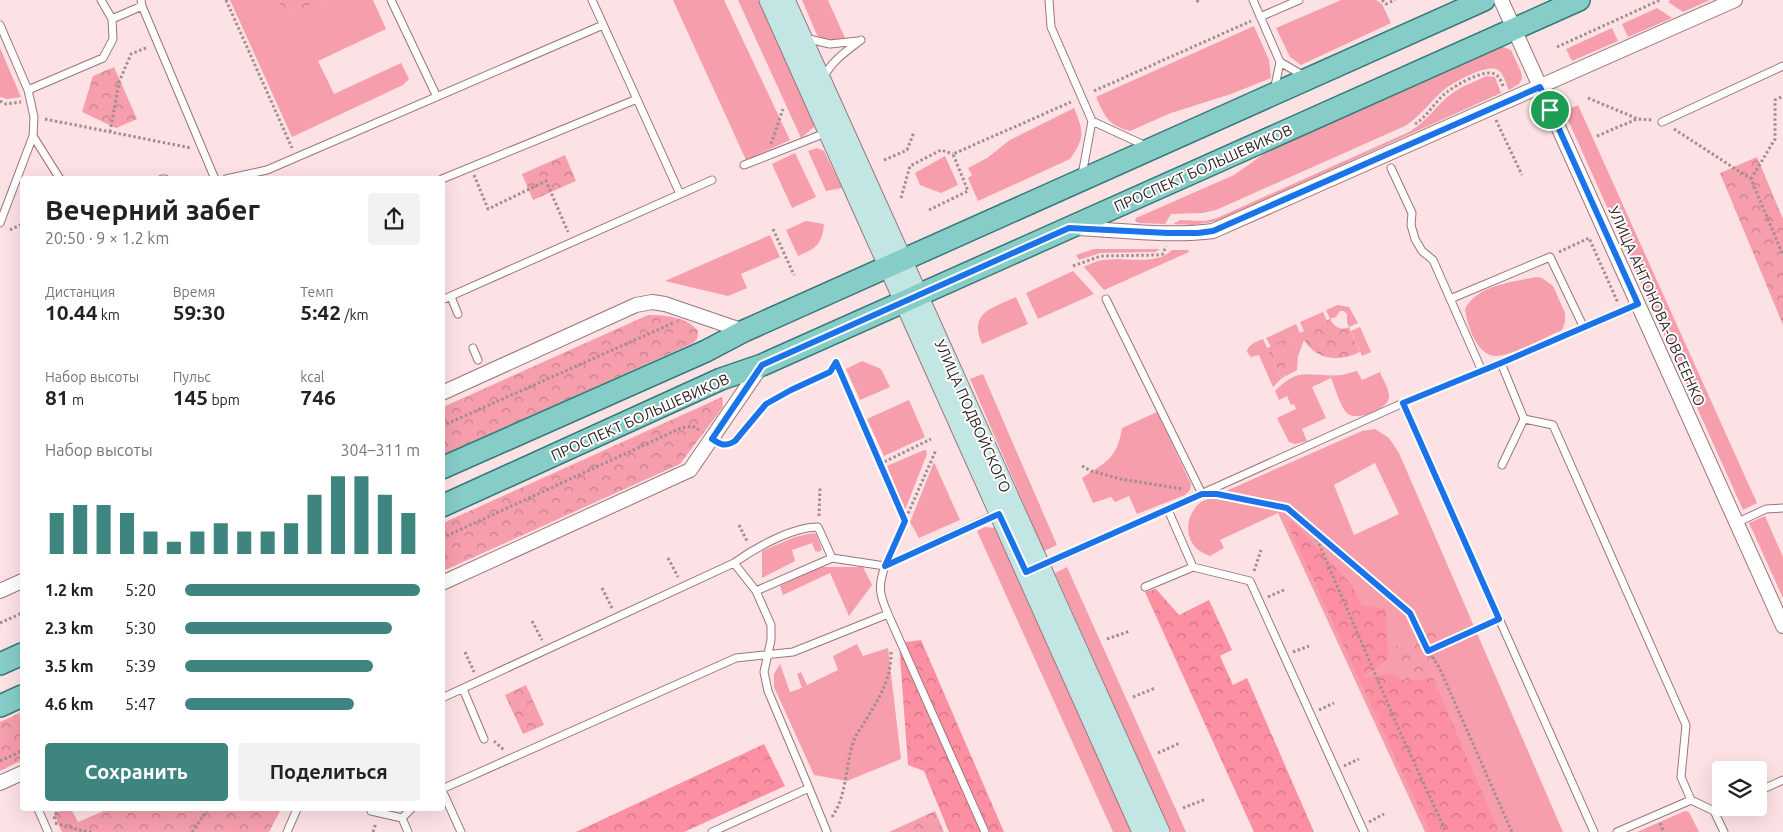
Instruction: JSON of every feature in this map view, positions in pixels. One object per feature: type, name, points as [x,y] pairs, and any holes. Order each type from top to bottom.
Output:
[{"type":"main road","points":[[445,467],[1484,0]]},
{"type":"main road","name":"ПРОСПЕКТ БОЛЬШЕВИКОВ","points":[[445,505],[721,379],[762,365],[912,299],[1579,0]]},
{"type":"main road","points":[[0,664],[20,655]]},
{"type":"main road","points":[[0,706],[20,697]]},
{"type":"street","name":"УЛИЦА ПОДВОЙСКОГО","points":[[769,0],[815,84],[1007,510],[1142,832]]},
{"type":"street","name":"УЛИЦА ПОДВОЙСКОГО","points":[[785,0],[802,37],[815,84]]},
{"type":"street","name":"УЛИЦА АНТОНОВА-ОВСЕЕНКО","points":[[1501,0],[1783,626]]},
{"type":"street","points":[[1069,228],[1168,233],[1213,231],[1735,0]]},
{"type":"street","points":[[445,392],[636,305],[652,302],[666,304],[744,331]]},
{"type":"street","points":[[445,582],[690,470],[762,365]]},
{"type":"street","name":"УЛИЦА ПОДВОЙСКОГО","points":[[1033,569],[1160,832]]},
{"type":"street","points":[[0,591],[20,582]]},
{"type":"street","points":[[0,783],[20,775]]},
{"type":"lane","points":[[28,90],[103,58],[113,40],[112,19],[102,0]]},
{"type":"lane","points":[[390,0],[437,97]]},
{"type":"lane","points":[[592,0],[680,194]]},
{"type":"lane","points":[[1049,0],[1051,27],[1092,121],[1081,180]]},
{"type":"lane","points":[[1253,0],[1280,62],[1308,79]]},
{"type":"lane","points":[[1260,17],[1300,0]]},
{"type":"lane","points":[[112,19],[141,3],[214,176]]},
{"type":"lane","points":[[0,25],[28,90],[34,117],[33,136],[0,223]]},
{"type":"lane","points":[[240,176],[267,170],[604,25]]},
{"type":"lane","points":[[802,37],[830,44],[861,40],[839,56],[815,84]]},
{"type":"lane","points":[[1273,95],[1280,62]]},
{"type":"lane","points":[[1662,122],[1783,66]]},
{"type":"lane","points":[[445,179],[637,100]]},
{"type":"lane","points":[[1092,121],[1152,149]]},
{"type":"lane","points":[[744,165],[835,129]]},
{"type":"lane","points":[[33,136],[58,176]]},
{"type":"lane","points":[[1391,168],[1412,213],[1410,225],[1415,240],[1422,251],[1433,260],[1482,371]]},
{"type":"lane","points":[[445,299],[712,180]]},
{"type":"lane","points":[[1450,300],[1550,257],[1584,328]]},
{"type":"lane","points":[[451,297],[458,314]]},
{"type":"lane","points":[[1106,299],[1202,494]]},
{"type":"lane","points":[[1033,569],[1403,403],[1638,304]]},
{"type":"lane","points":[[473,348],[478,360]]},
{"type":"lane","points":[[1501,363],[1524,419],[1502,465]]},
{"type":"lane","points":[[1403,403],[1594,832]]},
{"type":"lane","points":[[1524,419],[1553,425],[1686,725],[1681,777],[1691,800]]},
{"type":"lane","points":[[1736,523],[1766,510],[1783,508]]},
{"type":"lane","points":[[756,591],[832,558],[885,566],[1007,510]]},
{"type":"lane","points":[[1168,510],[1193,567]]},
{"type":"lane","points":[[445,697],[734,563],[752,551],[805,527],[818,527],[832,558]]},
{"type":"lane","points":[[734,563],[756,591],[771,625],[771,640],[766,654],[764,672],[768,691],[826,829]]},
{"type":"lane","points":[[885,566],[880,580],[880,595],[985,832]]},
{"type":"lane","points":[[1145,587],[1193,567],[1250,581],[1364,832]]},
{"type":"lane","points":[[445,789],[736,658],[793,652],[888,614]]},
{"type":"lane","points":[[463,689],[484,739]]},
{"type":"lane","points":[[1767,787],[1783,780]]},
{"type":"lane","points":[[712,832],[808,788]]},
{"type":"lane","points":[[445,797],[461,832]]},
{"type":"lane","points":[[1617,832],[1691,800],[1712,807]]},
{"type":"lane","points":[[39,811],[48,832]]},
{"type":"lane","points":[[287,832],[296,811]]},
{"type":"lane","points":[[374,811],[402,818]]},
{"type":"lane","points":[[402,818],[408,811]]},
{"type":"lane","points":[[1720,816],[1724,832]]},
{"type":"lane","points":[[402,818],[408,832]]},
{"type":"path","points":[[226,0],[296,157]]},
{"type":"path","points":[[1382,0],[1386,4],[1395,0]]},
{"type":"path","points":[[1556,47],[1660,0]]},
{"type":"path","points":[[1094,91],[1260,17]]},
{"type":"path","points":[[110,132],[119,82],[131,54],[157,43]]},
{"type":"path","points":[[1412,126],[1426,115],[1447,92],[1459,84],[1489,72],[1498,76],[1509,100]]},
{"type":"path","points":[[1751,179],[1775,139],[1775,100],[1783,96]]},
{"type":"path","points":[[1588,98],[1638,119],[1597,136]]},
{"type":"path","points":[[0,101],[6,104],[30,100]]},
{"type":"path","points":[[901,198],[910,166],[941,150],[953,154],[1072,101]]},
{"type":"path","points":[[767,156],[782,108]]},
{"type":"path","points":[[34,117],[202,150]]},
{"type":"path","points":[[1496,120],[1522,175]]},
{"type":"path","points":[[1662,122],[1751,179],[1783,255]]},
{"type":"path","points":[[884,160],[907,150],[914,132]]},
{"type":"path","points":[[929,210],[968,191],[953,154]]},
{"type":"path","points":[[471,168],[488,209],[546,181],[572,242]]},
{"type":"path","points":[[774,229],[794,275]]},
{"type":"path","points":[[1073,266],[1101,256],[1163,254],[1166,250],[1168,233]]},
{"type":"path","points":[[1550,257],[1589,238],[1622,311]]},
{"type":"path","points":[[445,425],[693,314]]},
{"type":"path","points":[[445,537],[681,428],[692,426],[720,444],[729,445],[735,441],[766,404],[830,372],[836,362],[905,521]]},
{"type":"path","points":[[880,464],[931,439]]},
{"type":"path","points":[[885,566],[936,450]]},
{"type":"path","points":[[1082,466],[1091,471],[1121,479],[1202,494],[1217,494],[1287,508],[1312,529],[1410,613],[1428,651],[1439,667],[1512,832]]},
{"type":"path","points":[[818,527],[820,488]]},
{"type":"path","points":[[739,525],[752,551]]},
{"type":"path","points":[[1312,529],[1401,734],[1446,832]]},
{"type":"path","points":[[1250,581],[1261,550]]},
{"type":"path","points":[[668,558],[683,587]]},
{"type":"path","points":[[602,588],[616,618]]},
{"type":"path","points":[[1259,600],[1284,590]]},
{"type":"path","points":[[0,623],[20,614]]},
{"type":"path","points":[[1428,651],[1499,619]]},
{"type":"path","points":[[532,621],[546,650]]},
{"type":"path","points":[[1107,639],[1130,631]]},
{"type":"path","points":[[826,829],[844,791],[846,767],[853,741],[882,692],[891,660],[891,646]]},
{"type":"path","points":[[1284,656],[1309,646]]},
{"type":"path","points":[[465,652],[478,682]]},
{"type":"path","points":[[1133,697],[1155,688]]},
{"type":"path","points":[[1311,714],[1334,703]]},
{"type":"path","points":[[484,739],[495,741],[512,758]]},
{"type":"path","points":[[1158,752],[1180,743]]},
{"type":"path","points":[[0,761],[20,752]]},
{"type":"path","points":[[1183,808],[1206,799]]},
{"type":"path","points":[[57,811],[53,822],[83,832],[92,832]]},
{"type":"path","points":[[192,832],[207,811]]},
{"type":"green space","points":[[230,0],[278,0],[286,16],[321,0],[373,0],[386,29],[318,61],[334,94],[401,63],[409,79],[403,85],[292,137]]},
{"type":"green space","points":[[278,0],[321,0],[285,17]]},
{"type":"green space","points":[[673,0],[724,0],[790,140],[746,160]]},
{"type":"green space","points":[[738,0],[758,0],[815,126],[801,138]]},
{"type":"green space","points":[[802,0],[828,0],[845,38],[830,41],[824,40],[817,35]]},
{"type":"green space","points":[[1341,0],[1376,0],[1382,4],[1391,23],[1301,65],[1290,57],[1276,28]]},
{"type":"green space","points":[[1670,0],[1710,0],[1683,12],[1668,2]]},
{"type":"green space","points":[[1657,8],[1672,18],[1628,37],[1622,24]]},
{"type":"green space","points":[[1254,26],[1269,60],[1271,78],[1231,94],[1171,113],[1130,131],[1112,123],[1105,115],[1096,97]]},
{"type":"green space","points":[[1612,28],[1618,41],[1572,61],[1566,49]]},
{"type":"green space","points":[[1501,46],[1511,50],[1521,72],[1522,79],[1519,84],[1509,90],[1498,70],[1487,69],[1479,71],[1445,89],[1405,126],[1216,210],[1202,213],[1171,214],[1165,224],[1139,223],[1135,221],[1136,218],[1234,175],[1271,149]]},
{"type":"green space","points":[[0,48],[21,97],[7,99],[0,97]]},
{"type":"green space","points":[[114,67],[137,119],[116,128],[82,112],[93,76]]},
{"type":"green space","points":[[1487,76],[1495,77],[1501,93],[1218,221],[1193,225],[1173,224],[1180,220],[1205,221],[1217,218],[1409,132],[1423,122],[1452,93]]},
{"type":"green space","points":[[1578,105],[1757,503],[1743,510],[1564,111]]},
{"type":"green space","points":[[1074,108],[1080,123],[1081,135],[1078,146],[1070,159],[978,201],[968,178],[972,175],[968,168],[987,158],[1010,140]]},
{"type":"green space","points":[[817,148],[824,151],[842,188],[826,191],[808,151]]},
{"type":"green space","points":[[795,153],[816,197],[792,208],[772,164]]},
{"type":"green space","points":[[565,155],[576,181],[533,200],[522,174]]},
{"type":"green space","points":[[945,156],[958,185],[941,193],[920,185],[915,173]]},
{"type":"green space","points":[[1757,157],[1783,219],[1783,325],[1720,173]]},
{"type":"green space","points":[[806,221],[824,224],[822,237],[814,248],[798,256],[786,230]]},
{"type":"green space","points":[[770,235],[780,257],[741,274],[747,288],[728,296],[665,281]]},
{"type":"green space","points":[[1094,249],[1160,249],[1155,252],[1100,253],[1079,260],[1076,255]]},
{"type":"green space","points":[[1172,250],[1188,250],[1189,252],[1104,290],[1084,267],[1095,262],[1111,259],[1140,260],[1158,258]]},
{"type":"green space","points":[[1073,271],[1094,294],[1038,319],[1026,293]]},
{"type":"green space","points":[[1536,277],[1542,278],[1553,286],[1565,313],[1565,322],[1562,330],[1526,347],[1505,354],[1497,356],[1485,352],[1476,342],[1465,309],[1471,301],[1486,290],[1506,283]]},
{"type":"green space","points":[[1016,297],[1028,324],[982,344],[978,333],[978,325],[981,318],[991,308]]},
{"type":"green space","points":[[1338,305],[1349,307],[1358,323],[1349,327],[1347,314],[1344,311],[1340,311],[1336,317],[1330,319],[1326,310]]},
{"type":"green space","points":[[1323,312],[1327,321],[1304,331],[1300,322]]},
{"type":"green space","points":[[648,315],[668,316],[682,320],[698,331],[697,339],[693,343],[445,454],[445,406]]},
{"type":"green space","points":[[1330,319],[1338,328],[1349,327],[1360,352],[1343,358],[1327,357],[1313,351],[1302,337],[1292,350],[1284,377],[1281,379],[1267,348]]},
{"type":"green space","points":[[1296,324],[1300,333],[1271,347],[1266,338]]},
{"type":"green space","points":[[1360,327],[1371,352],[1362,356],[1351,331]]},
{"type":"green space","points":[[1302,336],[1304,340],[1298,356],[1297,370],[1284,377],[1290,355]]},
{"type":"green space","points":[[1263,339],[1281,379],[1273,387],[1259,355],[1251,357],[1247,352],[1251,345]]},
{"type":"green space","points":[[862,361],[881,369],[890,387],[860,400],[846,369]]},
{"type":"green space","points":[[1357,371],[1362,380],[1380,372],[1388,392],[1389,398],[1387,402],[1372,413],[1358,416],[1348,414],[1341,403],[1331,378],[1312,387],[1326,418],[1302,429],[1307,441],[1295,444],[1289,442],[1277,418],[1296,409],[1294,404],[1291,405],[1287,396],[1279,400],[1275,391],[1284,383],[1299,375],[1342,375]]},
{"type":"green space","points":[[983,374],[1057,545],[1044,551],[970,379]]},
{"type":"green space","points":[[722,397],[723,407],[680,464],[445,570],[445,522]]},
{"type":"green space","points":[[909,400],[925,437],[884,456],[867,419]]},
{"type":"green space","points":[[1157,412],[1191,484],[1190,490],[1185,495],[1137,514],[1129,496],[1115,502],[1111,497],[1093,503],[1082,478],[1109,459],[1117,447],[1122,428]]},
{"type":"green space","points":[[1375,429],[1389,438],[1399,453],[1563,832],[1425,832],[1278,513],[1220,540],[1224,548],[1210,556],[1197,549],[1192,542],[1189,536],[1188,524],[1192,512],[1201,502],[1362,431]],"holes":[[[1375,463],[1399,514],[1354,535],[1334,485]]]},
{"type":"green space","points":[[926,450],[927,454],[905,510],[887,466]]},
{"type":"green space","points":[[934,462],[960,520],[919,538],[910,522]]},
{"type":"green space","points":[[1765,516],[1783,557],[1783,598],[1749,523]]},
{"type":"green space","points":[[1292,521],[1351,584],[1362,606],[1386,609],[1388,659],[1362,678],[1389,674],[1406,681],[1433,678],[1499,832],[1430,832],[1288,525]]},
{"type":"green space","points":[[985,527],[996,528],[1133,832],[1113,832],[977,531]]},
{"type":"green space","points":[[816,534],[822,549],[819,552],[815,551],[812,543],[792,550],[795,561],[762,578],[762,551],[795,537]]},
{"type":"green space","points":[[816,567],[863,567],[872,585],[849,616],[830,573],[783,595],[780,586]]},
{"type":"green space","points":[[1067,567],[1186,832],[1171,832],[1055,573]]},
{"type":"green space","points":[[1156,589],[1179,615],[1209,600],[1232,650],[1220,656],[1233,685],[1247,678],[1314,832],[1254,832],[1145,592]]},
{"type":"green space","points":[[1435,629],[1450,662],[1406,682],[1391,649]]},
{"type":"green space","points":[[921,640],[1004,832],[949,832],[924,771],[908,765],[899,643]]},
{"type":"green space","points":[[857,644],[863,656],[888,648],[901,759],[847,781],[814,775],[774,687],[774,674],[780,664],[790,692],[802,688],[797,674],[801,672],[807,685],[838,670],[833,656]]},
{"type":"green space","points":[[526,685],[544,725],[523,734],[505,695]]},
{"type":"green space","points":[[20,713],[20,761],[0,771],[0,722]]},
{"type":"green space","points":[[764,744],[785,786],[684,832],[576,832]]},
{"type":"green space","points":[[60,811],[72,811],[78,822],[103,811],[280,811],[269,832],[62,832],[54,814]]},
{"type":"green space","points":[[935,811],[944,832],[889,832]]},
{"type":"green space","points":[[1685,811],[1689,812],[1699,832],[1637,832]]},
{"type":"route","points":[[1540,87],[1550,110],[1638,304],[1403,403],[1499,619],[1428,651],[1410,613],[1287,508],[1217,494],[1202,494],[1026,572],[999,514],[885,566],[905,521],[836,362],[830,372],[766,404],[735,441],[729,445],[725,446],[712,439],[762,365],[1069,228],[1168,233],[1213,231],[1540,87]]}]
